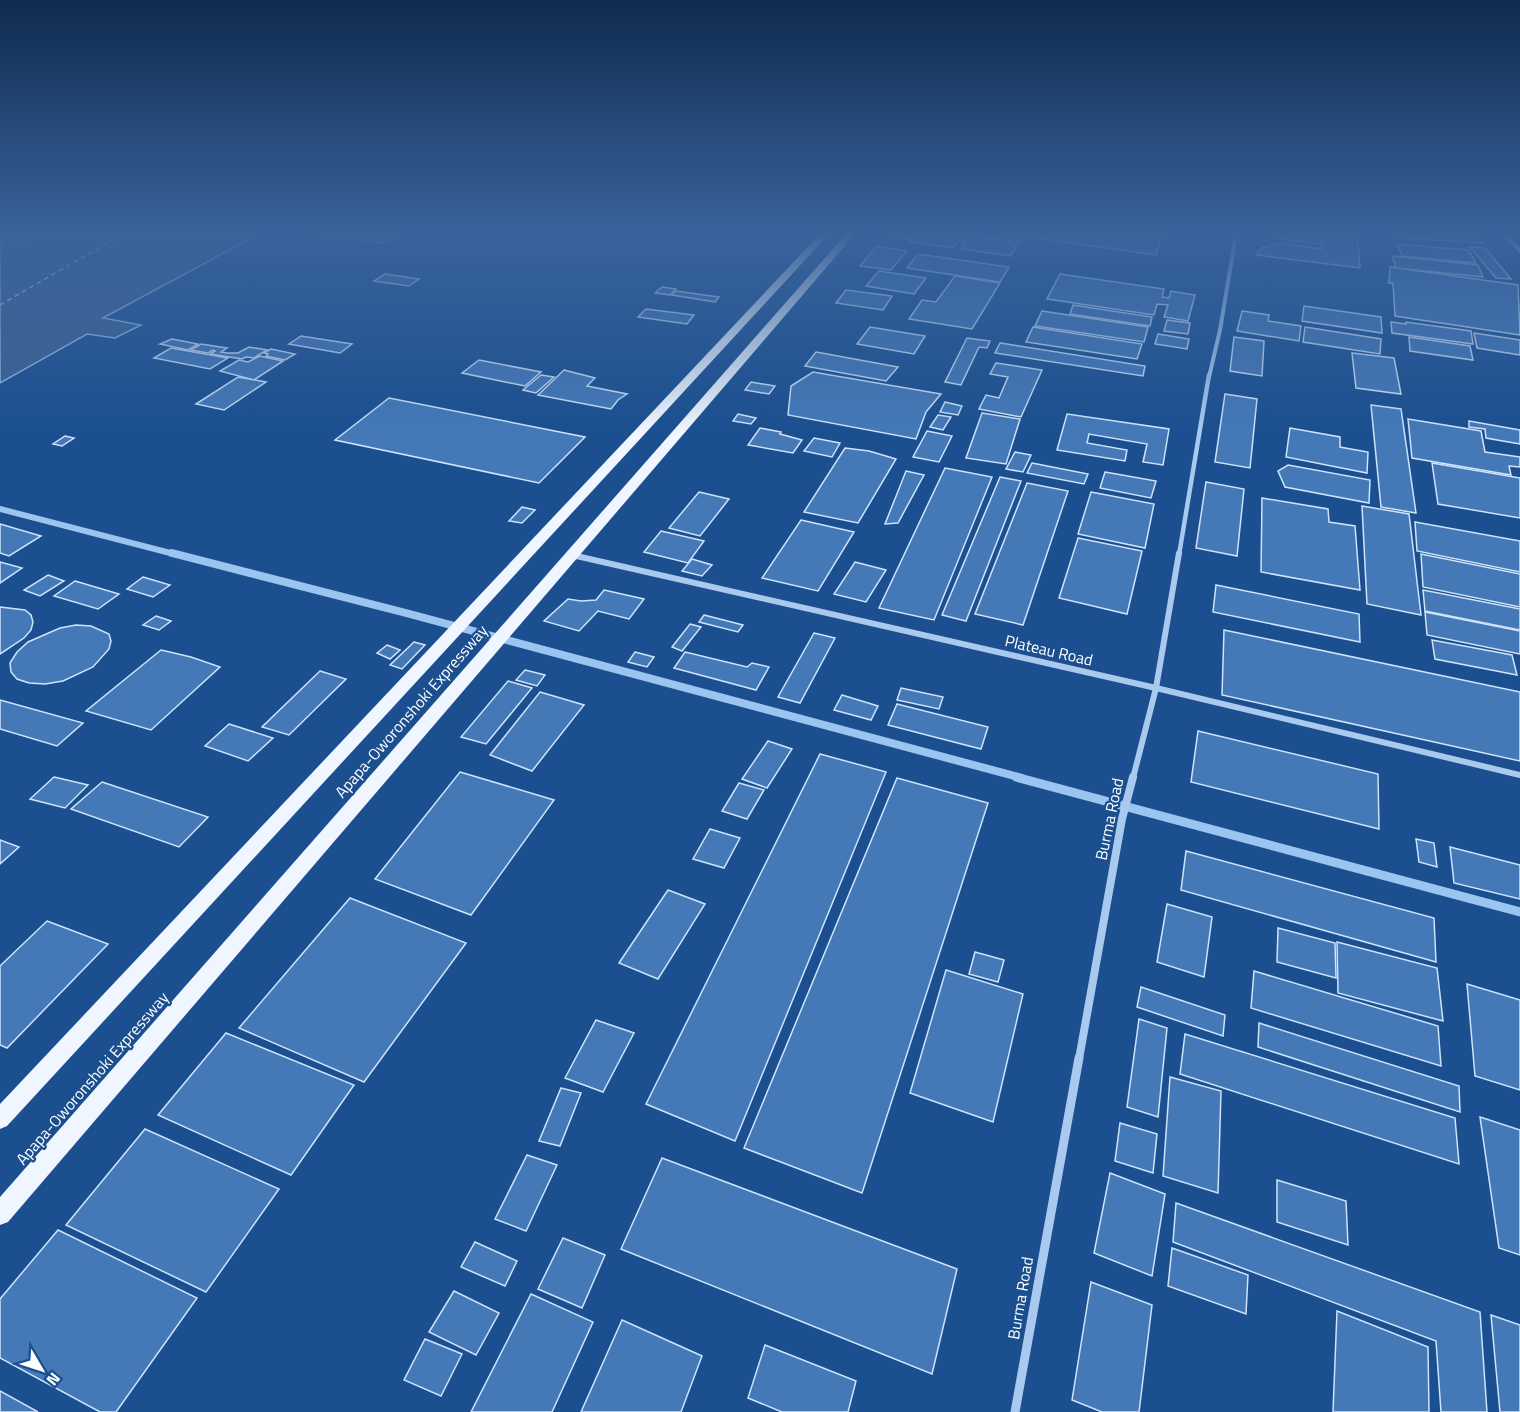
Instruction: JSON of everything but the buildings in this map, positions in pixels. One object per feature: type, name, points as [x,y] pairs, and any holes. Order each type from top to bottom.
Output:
[{"type":"main road","name":"Apapa-Oworonshoki Expressway","points":[[0,1119],[762,300]]},
{"type":"main road","name":"Apapa-Oworonshoki Expressway","points":[[0,1214],[796,300]]},
{"type":"street","name":"Burma Road","points":[[1015,1412],[1122,819],[1156,688],[1209,369],[1220,330],[1225,300]]},
{"type":"street","name":"Plateau Road","points":[[572,555],[1156,688],[1520,775]]},
{"type":"water","points":[[0,300],[137,300],[103,318],[141,325],[115,338],[87,334],[0,383]]},
{"type":"waterway","points":[[0,509],[178,555]]},
{"type":"waterway","points":[[172,553],[406,613],[1022,778]]},
{"type":"waterway","points":[[1016,777],[1520,912]]},
{"type":"ferry route","points":[[0,305],[9,300]]}]
